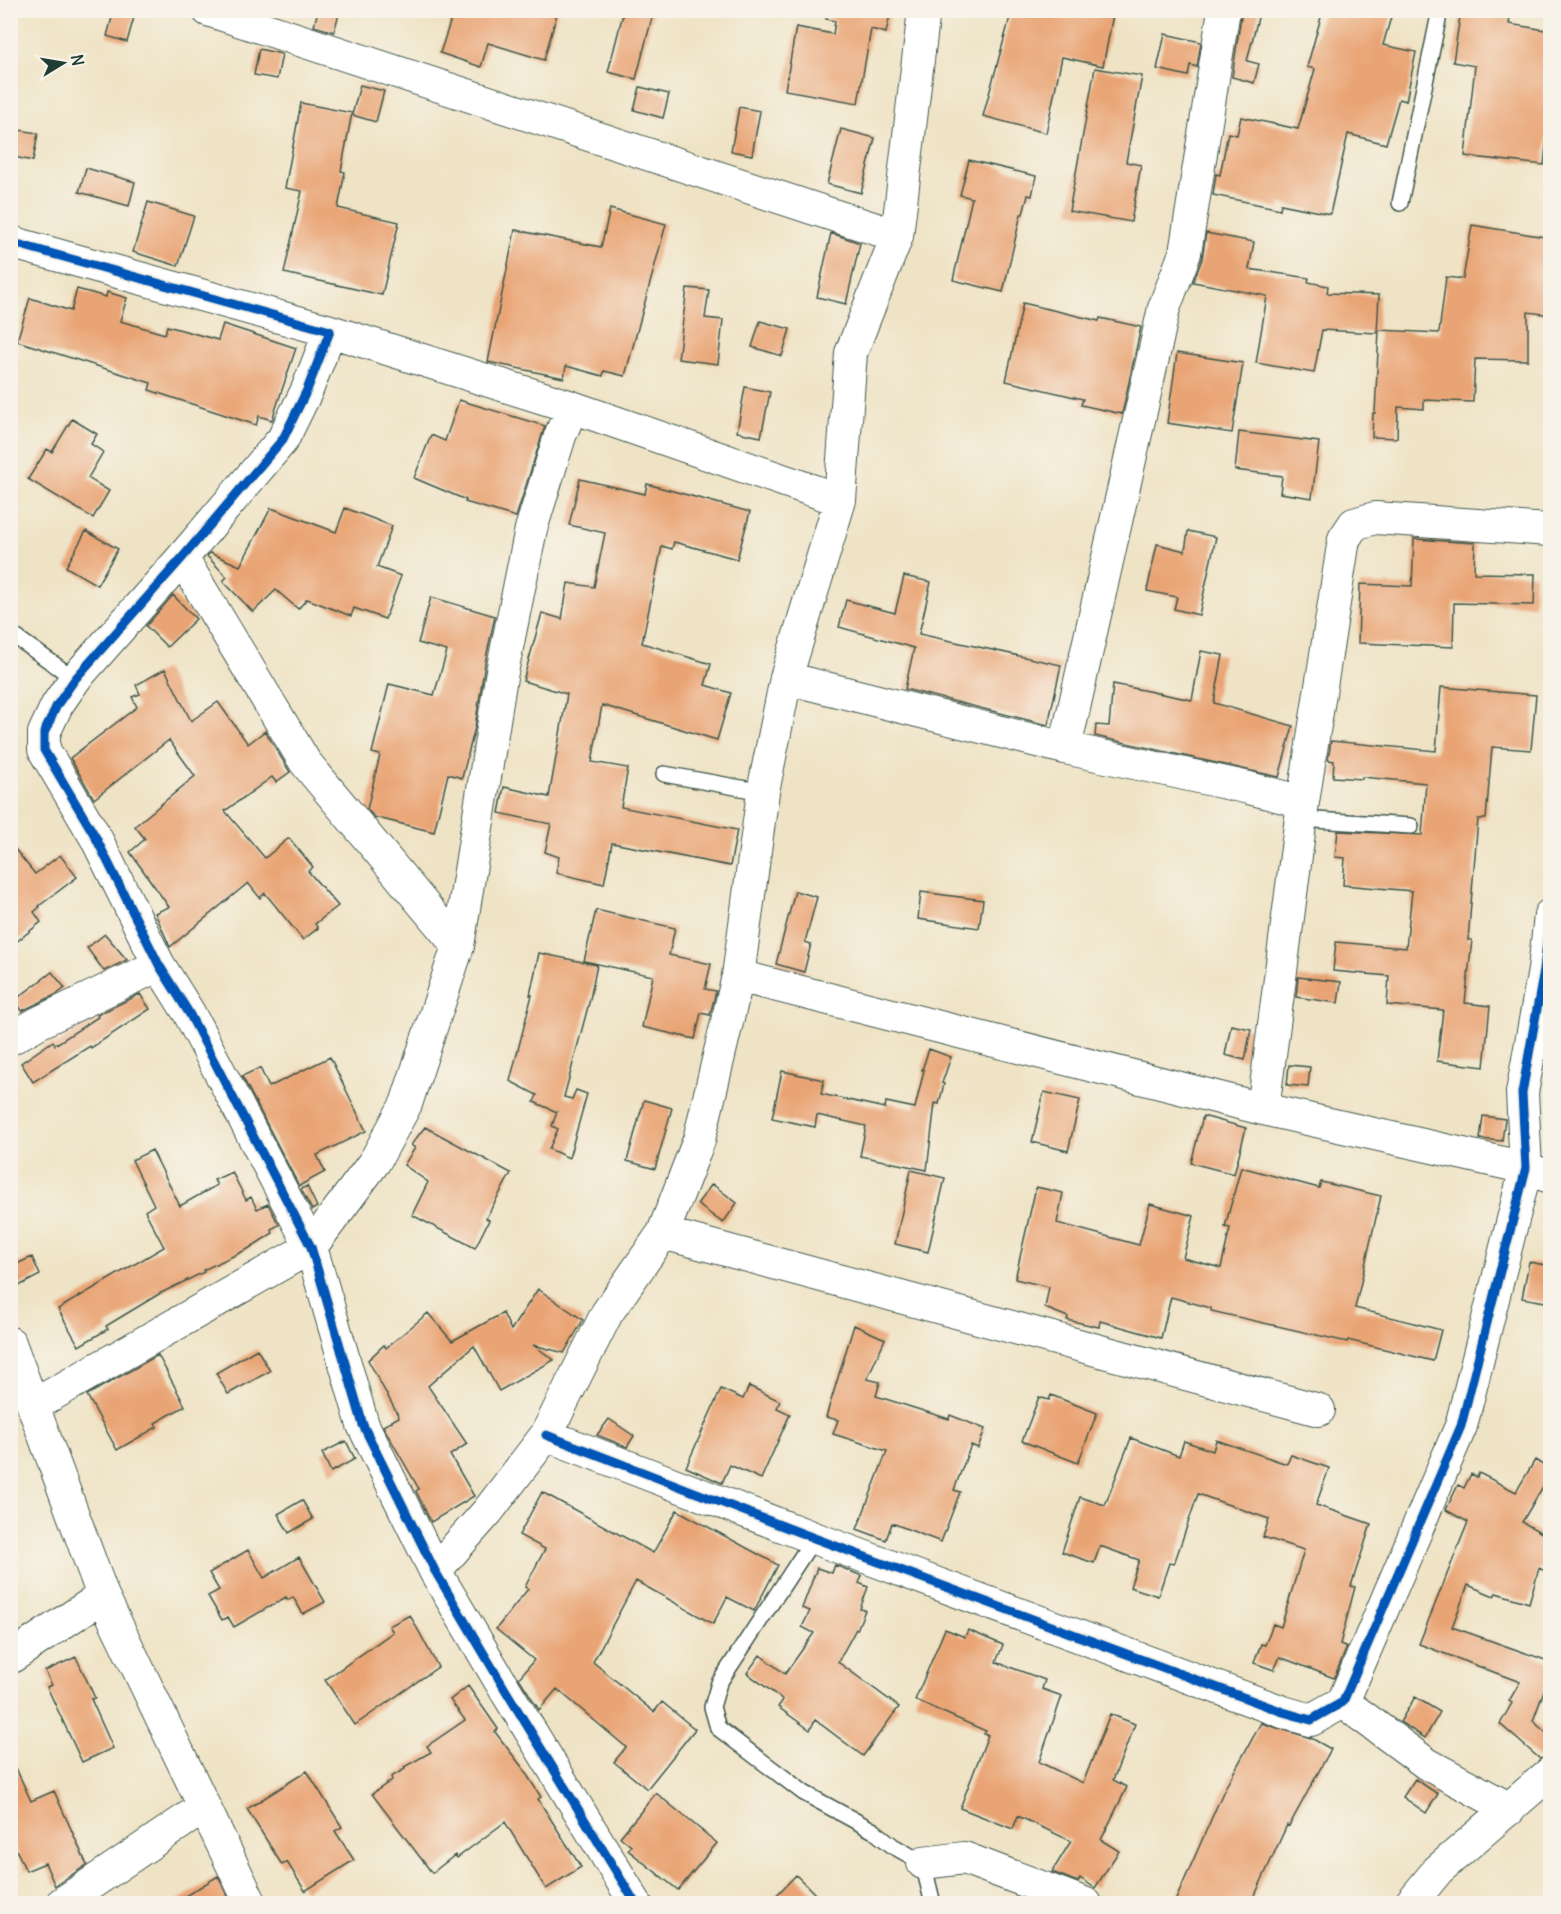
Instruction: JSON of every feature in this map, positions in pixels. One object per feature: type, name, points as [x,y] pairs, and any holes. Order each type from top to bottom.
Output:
[{"type":"street","points":[[208,10],[897,236]]},
{"type":"street","points":[[435,1571],[488,1511],[546,1435],[607,1313],[663,1233],[699,1140],[738,976],[763,792],[786,678],[840,500],[851,353],[897,236],[924,10]]},
{"type":"street","points":[[1065,748],[1164,308],[1185,253],[1224,10]]},
{"type":"street","points":[[10,242],[330,331],[572,407],[840,500]]},
{"type":"street","points":[[330,331],[308,390],[284,439],[75,679],[57,705],[44,733],[44,750],[95,836],[159,965],[189,1014],[311,1247],[363,1425],[435,1571],[636,1904]]},
{"type":"street","points":[[34,1405],[311,1247],[375,1161],[406,1104],[458,946],[501,677],[531,529],[560,436],[572,407]]},
{"type":"street","points":[[1263,1109],[1301,810],[1344,539],[1354,524],[1375,518],[1551,530]]},
{"type":"street","points":[[182,558],[305,762],[458,946]]},
{"type":"street","points":[[786,678],[1065,748],[1249,788],[1301,810]]},
{"type":"street","points":[[546,1435],[814,1538],[1311,1720],[1343,1702],[1461,1426],[1538,1172],[1522,1093],[1544,970],[1551,915]]},
{"type":"street","points":[[10,1040],[38,1023],[159,965]]},
{"type":"street","points":[[738,976],[1263,1109],[1538,1172]]},
{"type":"street","points":[[663,1233],[1319,1410]]},
{"type":"street","points":[[11,1347],[103,1596],[251,1904]]},
{"type":"street","points":[[10,1658],[103,1596]]},
{"type":"street","points":[[1343,1702],[1426,1764],[1510,1809]]},
{"type":"street","points":[[1410,1904],[1438,1870],[1551,1773]]},
{"type":"street","points":[[61,1904],[204,1807]]},
{"type":"street","points":[[923,1863],[964,1858],[1086,1904]]},
{"type":"lane","points":[[1400,203],[1440,10]]},
{"type":"lane","points":[[10,633],[75,679]]},
{"type":"lane","points":[[664,774],[763,792]]},
{"type":"lane","points":[[1301,810],[1411,826]]},
{"type":"lane","points":[[814,1538],[719,1683],[712,1707],[718,1728],[804,1793],[874,1831],[893,1846],[923,1863],[933,1904]]},
{"type":"building","points":[[114,10],[136,10],[127,42],[107,36]]},
{"type":"building","points":[[318,10],[340,10],[334,32],[314,26]]},
{"type":"building","points":[[454,10],[558,10],[544,60],[488,43],[481,67],[440,53]]},
{"type":"building","points":[[624,10],[654,10],[636,79],[608,72]]},
{"type":"building","points":[[827,10],[891,10],[886,33],[871,29],[858,103],[785,90],[796,27],[833,34],[835,21],[826,19]]},
{"type":"building","points":[[1012,10],[1114,10],[1103,66],[1062,57],[1046,133],[983,116]]},
{"type":"building","points":[[1242,10],[1260,10],[1247,61],[1259,64],[1254,83],[1232,77]]},
{"type":"building","points":[[1323,10],[1393,10],[1383,45],[1416,52],[1406,101],[1399,99],[1386,144],[1348,134],[1330,214],[1281,204],[1280,209],[1213,195],[1216,174],[1220,175],[1228,133],[1237,135],[1241,117],[1298,129],[1315,69],[1307,67]]},
{"type":"building","points":[[1461,10],[1511,10],[1509,24],[1551,31],[1551,96],[1544,165],[1465,156],[1475,66],[1453,62]]},
{"type":"building","points":[[1165,34],[1201,42],[1197,67],[1190,65],[1188,76],[1157,69]]},
{"type":"building","points":[[259,49],[282,54],[277,79],[254,75]]},
{"type":"building","points":[[1095,68],[1142,76],[1126,162],[1141,165],[1131,222],[1069,211]]},
{"type":"building","points":[[360,85],[384,91],[376,122],[352,115]]},
{"type":"building","points":[[640,87],[669,94],[663,118],[634,110]]},
{"type":"building","points":[[301,103],[352,113],[341,171],[345,172],[338,208],[399,222],[382,295],[284,273],[302,191],[285,188]]},
{"type":"building","points":[[739,107],[760,111],[752,155],[731,151]]},
{"type":"building","points":[[841,129],[875,138],[861,193],[827,184]]},
{"type":"building","points":[[19,130],[38,133],[33,161],[14,157]]},
{"type":"building","points":[[969,160],[1036,176],[1032,196],[1028,195],[1023,214],[1021,214],[1003,292],[953,280],[972,198],[960,195]]},
{"type":"building","points":[[86,168],[135,182],[129,206],[79,192]]},
{"type":"building","points":[[148,202],[194,216],[178,266],[133,252]]},
{"type":"building","points":[[610,209],[666,224],[625,376],[604,371],[603,376],[566,366],[564,378],[488,362],[515,230],[601,247]]},
{"type":"building","points":[[1472,225],[1551,238],[1551,315],[1528,312],[1528,360],[1475,359],[1473,402],[1424,400],[1424,409],[1398,407],[1397,438],[1372,437],[1379,330],[1439,333],[1446,277],[1463,279]]},
{"type":"building","points":[[831,233],[860,243],[846,304],[817,297]]},
{"type":"building","points":[[1206,233],[1254,242],[1249,269],[1309,278],[1308,282],[1328,286],[1327,293],[1379,295],[1377,333],[1322,330],[1314,373],[1256,363],[1267,296],[1193,282],[1202,259]]},
{"type":"building","points":[[687,288],[709,290],[705,318],[723,320],[718,364],[678,359]]},
{"type":"building","points":[[77,289],[106,297],[107,292],[127,298],[120,321],[165,334],[167,326],[218,340],[223,324],[296,348],[272,420],[259,416],[256,425],[149,390],[151,383],[17,341],[30,298],[71,311]]},
{"type":"building","points":[[1023,303],[1099,321],[1100,318],[1141,327],[1122,414],[1081,405],[1083,399],[1006,381]]},
{"type":"building","points":[[760,321],[790,329],[782,356],[752,347]]},
{"type":"building","points":[[1177,353],[1243,363],[1232,433],[1167,423]]},
{"type":"building","points":[[745,387],[770,392],[761,437],[737,432]]},
{"type":"building","points":[[459,400],[545,426],[516,517],[465,502],[466,500],[414,478],[431,435],[445,441]]},
{"type":"building","points":[[72,419],[97,434],[91,444],[103,452],[88,478],[109,491],[93,518],[28,479],[47,449],[52,452]]},
{"type":"building","points":[[1239,432],[1319,442],[1312,498],[1280,493],[1282,476],[1235,470]]},
{"type":"building","points":[[580,479],[645,494],[647,484],[750,512],[737,559],[674,542],[672,549],[662,546],[642,643],[711,664],[705,685],[731,693],[717,740],[602,705],[592,762],[628,768],[621,807],[737,830],[730,866],[612,843],[604,884],[556,873],[559,857],[545,852],[551,824],[499,813],[504,787],[549,797],[567,694],[523,681],[542,613],[562,619],[568,583],[594,587],[605,533],[569,525]]},
{"type":"building","points":[[271,508],[336,532],[345,508],[392,526],[377,567],[401,576],[385,619],[354,608],[351,616],[307,599],[298,609],[276,590],[253,612],[223,581],[227,577],[207,556],[210,553],[240,566]]},
{"type":"building","points":[[86,531],[118,549],[97,585],[66,567]]},
{"type":"building","points":[[1188,531],[1216,537],[1199,615],[1174,609],[1177,597],[1147,591],[1157,544],[1185,551]]},
{"type":"building","points":[[1414,539],[1475,543],[1474,573],[1535,574],[1534,605],[1454,603],[1453,647],[1358,643],[1360,584],[1412,586]]},
{"type":"building","points":[[904,576],[931,582],[919,634],[1061,665],[1048,725],[905,689],[914,648],[839,627],[846,600],[895,613]]},
{"type":"building","points":[[173,595],[196,619],[167,647],[146,626]]},
{"type":"building","points":[[431,597],[495,616],[475,727],[462,778],[448,774],[434,832],[374,817],[367,809],[380,755],[372,753],[389,684],[434,695],[447,651],[418,643]]},
{"type":"building","points":[[1201,651],[1223,655],[1214,703],[1293,726],[1279,777],[1095,736],[1096,725],[1109,726],[1113,684],[1192,700]]},
{"type":"building","points":[[165,669],[191,721],[218,702],[248,744],[265,731],[290,772],[276,782],[272,777],[225,811],[265,858],[289,838],[313,867],[308,871],[338,906],[315,924],[318,928],[303,940],[265,893],[260,898],[248,883],[170,947],[155,913],[169,907],[130,852],[145,839],[135,826],[195,776],[169,740],[94,799],[70,758],[137,707],[132,697],[140,694],[136,685]]},
{"type":"building","points":[[1441,687],[1536,695],[1531,750],[1492,747],[1486,819],[1478,819],[1468,940],[1472,940],[1465,1003],[1490,1006],[1484,1067],[1437,1061],[1443,1010],[1387,1005],[1389,976],[1333,971],[1336,942],[1406,948],[1412,891],[1343,885],[1345,858],[1335,857],[1338,831],[1422,835],[1426,783],[1362,777],[1362,779],[1333,777],[1334,761],[1328,760],[1331,741],[1436,751]]},
{"type":"building","points":[[10,843],[35,874],[60,855],[77,877],[39,906],[34,912],[41,922],[10,947]]},
{"type":"building","points":[[795,891],[817,897],[805,942],[811,944],[804,972],[776,964]]},
{"type":"building","points":[[921,892],[983,900],[979,928],[918,919]]},
{"type":"building","points":[[596,910],[675,928],[669,955],[711,964],[705,989],[716,991],[710,1015],[701,1013],[695,1039],[642,1027],[653,976],[584,961]]},
{"type":"building","points":[[105,934],[127,960],[104,971],[87,948]]},
{"type":"building","points":[[539,953],[597,965],[564,1097],[572,1099],[576,1090],[587,1094],[569,1158],[549,1149],[558,1129],[552,1126],[557,1112],[534,1102],[537,1095],[510,1081],[532,995],[530,995]]},
{"type":"building","points":[[52,972],[65,988],[22,1011],[15,1000]]},
{"type":"building","points":[[1298,977],[1341,982],[1338,1003],[1296,997]]},
{"type":"building","points":[[140,994],[150,1009],[91,1048],[90,1046],[33,1082],[21,1063],[53,1041],[55,1045],[98,1017],[97,1015]]},
{"type":"building","points":[[1231,1025],[1251,1029],[1245,1060],[1225,1055]]},
{"type":"building","points":[[929,1049],[951,1057],[942,1083],[944,1084],[939,1104],[935,1103],[927,1170],[860,1156],[866,1126],[817,1115],[815,1127],[772,1118],[782,1071],[824,1080],[821,1094],[885,1108],[886,1102],[915,1108],[924,1070],[922,1070]]},
{"type":"building","points":[[330,1057],[366,1131],[317,1155],[325,1172],[299,1186],[242,1076],[260,1068],[269,1087]]},
{"type":"building","points":[[1289,1065],[1310,1067],[1308,1087],[1287,1085]]},
{"type":"building","points":[[1044,1092],[1080,1100],[1068,1151],[1032,1142]]},
{"type":"building","points":[[644,1100],[672,1108],[655,1169],[627,1161]]},
{"type":"building","points":[[1203,1116],[1246,1128],[1234,1174],[1191,1163]]},
{"type":"building","points":[[1483,1116],[1505,1119],[1502,1141],[1480,1139]]},
{"type":"building","points":[[425,1127],[511,1173],[486,1218],[489,1220],[475,1248],[412,1215],[428,1182],[404,1165],[415,1148],[411,1145]]},
{"type":"building","points":[[152,1150],[180,1206],[217,1185],[214,1180],[232,1172],[246,1200],[251,1197],[257,1209],[268,1204],[279,1225],[271,1229],[273,1233],[248,1249],[159,1294],[106,1326],[108,1329],[79,1346],[58,1309],[164,1247],[145,1211],[154,1205],[132,1160]]},
{"type":"building","points":[[1241,1167],[1319,1188],[1321,1182],[1381,1196],[1355,1308],[1441,1330],[1433,1361],[1348,1340],[1347,1342],[1211,1311],[1211,1308],[1171,1297],[1161,1338],[1100,1321],[1099,1327],[1067,1320],[1068,1317],[1045,1308],[1049,1287],[1015,1279],[1036,1187],[1063,1193],[1057,1223],[1139,1245],[1150,1204],[1194,1216],[1183,1258],[1221,1268],[1230,1228],[1225,1227]]},
{"type":"building","points":[[911,1170],[945,1178],[928,1252],[895,1244]]},
{"type":"building","points":[[712,1184],[737,1203],[723,1223],[697,1204]]},
{"type":"building","points":[[307,1186],[317,1207],[312,1210],[301,1189]]},
{"type":"building","points":[[32,1257],[40,1275],[17,1287],[10,1274],[10,1267]]},
{"type":"building","points":[[1529,1262],[1551,1266],[1551,1303],[1522,1298]]},
{"type":"building","points":[[538,1289],[583,1320],[564,1353],[533,1345],[554,1360],[499,1391],[474,1346],[428,1386],[467,1444],[450,1455],[474,1496],[431,1522],[416,1491],[419,1489],[383,1426],[399,1417],[368,1360],[384,1345],[386,1348],[428,1313],[452,1341],[503,1313],[511,1330]]},
{"type":"building","points":[[854,1325],[885,1339],[867,1379],[880,1382],[876,1396],[949,1419],[950,1415],[985,1429],[978,1448],[971,1445],[954,1490],[960,1492],[941,1542],[892,1523],[886,1540],[857,1529],[887,1451],[833,1434],[838,1420],[826,1417]]},
{"type":"building","points":[[257,1349],[270,1371],[228,1394],[216,1373]]},
{"type":"building","points":[[158,1355],[185,1406],[155,1423],[157,1427],[117,1450],[87,1395]]},
{"type":"building","points":[[749,1386],[780,1401],[777,1408],[790,1414],[761,1479],[730,1465],[722,1483],[686,1467],[721,1389],[743,1399]]},
{"type":"building","points":[[1051,1395],[1097,1413],[1078,1463],[1022,1441],[1039,1397],[1049,1400]]},
{"type":"building","points":[[609,1419],[634,1436],[627,1447],[597,1435]]},
{"type":"building","points":[[1131,1438],[1179,1456],[1184,1441],[1213,1451],[1216,1440],[1287,1464],[1291,1455],[1329,1468],[1316,1505],[1371,1524],[1351,1586],[1355,1587],[1340,1644],[1347,1647],[1334,1678],[1280,1657],[1274,1670],[1254,1663],[1261,1644],[1265,1645],[1273,1624],[1281,1627],[1304,1550],[1263,1537],[1269,1519],[1198,1494],[1174,1564],[1169,1563],[1158,1596],[1130,1587],[1139,1560],[1100,1546],[1094,1563],[1062,1552],[1080,1497],[1105,1505]]},
{"type":"building","points":[[346,1441],[355,1459],[331,1472],[322,1453]]},
{"type":"building","points":[[1535,1460],[1551,1470],[1551,1473],[1522,1522],[1551,1538],[1551,1574],[1539,1568],[1529,1603],[1496,1593],[1494,1596],[1468,1585],[1452,1627],[1551,1662],[1551,1671],[1533,1721],[1551,1737],[1551,1756],[1540,1759],[1500,1724],[1512,1703],[1509,1701],[1520,1682],[1419,1644],[1468,1522],[1446,1510],[1458,1485],[1464,1488],[1471,1474],[1477,1477],[1479,1473],[1516,1492]]},
{"type":"building","points":[[542,1492],[653,1553],[677,1510],[778,1565],[754,1611],[727,1597],[713,1624],[636,1581],[593,1662],[654,1712],[662,1702],[695,1729],[647,1789],[614,1762],[626,1747],[557,1689],[539,1710],[519,1678],[534,1660],[496,1629],[528,1589],[525,1587],[545,1549],[519,1535]]},
{"type":"building","points":[[302,1500],[313,1519],[289,1533],[278,1514]]},
{"type":"building","points":[[248,1550],[264,1578],[299,1557],[325,1602],[303,1614],[293,1597],[288,1600],[286,1597],[234,1627],[228,1617],[222,1620],[208,1596],[219,1590],[209,1573]]},
{"type":"building","points":[[835,1565],[862,1576],[859,1583],[868,1587],[860,1609],[865,1610],[857,1630],[838,1662],[899,1707],[863,1756],[815,1720],[810,1730],[778,1707],[783,1700],[747,1673],[760,1655],[785,1674],[814,1633],[802,1627],[810,1611],[802,1608],[817,1568],[832,1573]]},
{"type":"building","points":[[410,1615],[438,1667],[355,1725],[325,1680],[393,1632],[389,1626]]},
{"type":"building","points":[[945,1629],[965,1637],[968,1630],[1003,1645],[996,1662],[1045,1680],[1042,1689],[1062,1696],[1039,1762],[1083,1783],[1110,1714],[1135,1724],[1113,1780],[1127,1787],[1101,1840],[1119,1851],[1095,1888],[1080,1878],[1078,1882],[1052,1872],[1071,1841],[1018,1816],[1013,1829],[960,1808],[988,1735],[984,1734],[986,1731],[915,1700]]},
{"type":"building","points":[[76,1657],[95,1698],[91,1699],[113,1748],[82,1762],[47,1687],[52,1685],[45,1671]]},
{"type":"building","points":[[468,1686],[498,1729],[495,1732],[522,1767],[541,1797],[538,1799],[581,1867],[546,1889],[505,1822],[457,1858],[455,1855],[432,1873],[372,1794],[392,1780],[391,1777],[405,1769],[404,1767],[431,1752],[427,1746],[465,1720],[450,1700]]},
{"type":"building","points":[[1415,1697],[1440,1712],[1425,1738],[1400,1722]]},
{"type":"building","points":[[1261,1723],[1311,1738],[1331,1749],[1289,1826],[1287,1825],[1251,1904],[1174,1904],[1224,1790]]},
{"type":"building","points":[[10,1755],[31,1801],[54,1791],[87,1865],[55,1886],[45,1863],[26,1871],[10,1836]]},
{"type":"building","points":[[307,1771],[342,1827],[335,1831],[354,1860],[305,1891],[287,1862],[282,1865],[247,1809]]},
{"type":"building","points":[[1415,1779],[1438,1794],[1426,1813],[1403,1797]]},
{"type":"building","points":[[656,1793],[717,1843],[678,1890],[628,1850],[631,1846],[620,1837]]},
{"type":"building","points":[[796,1875],[825,1904],[768,1904]]},
{"type":"building","points":[[218,1876],[231,1904],[172,1904]]},
{"type":"cycle path","points":[[10,242],[330,331],[307,390],[283,439],[75,679],[57,705],[44,733],[44,750],[95,836],[159,965],[189,1013],[311,1247],[363,1425],[435,1571],[636,1904]]},
{"type":"cycle path","points":[[546,1435],[814,1538],[1283,1712],[1311,1720],[1343,1702],[1461,1426],[1526,1168],[1522,1093],[1544,970],[1550,915]]}]
